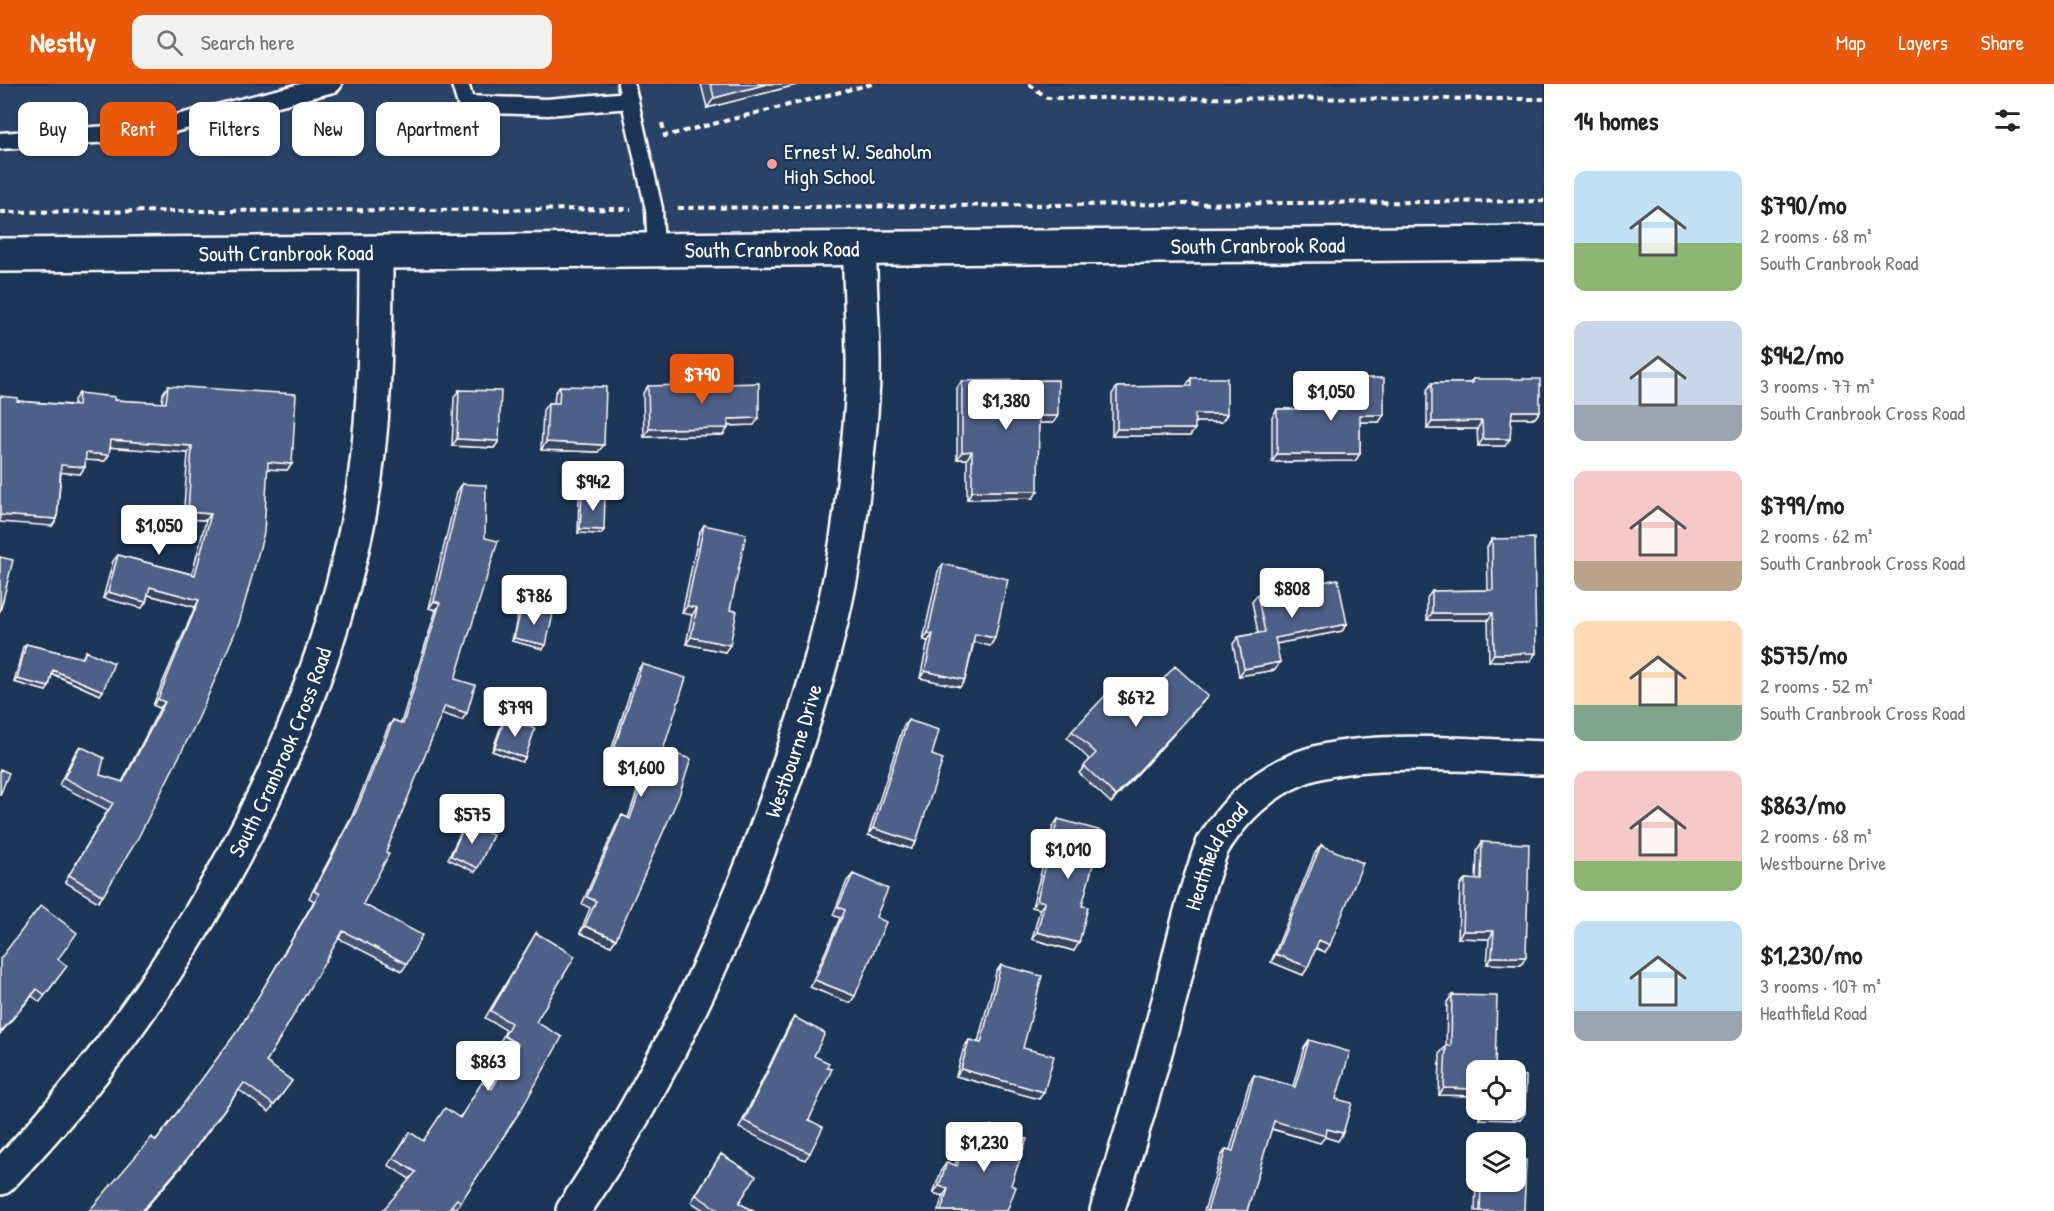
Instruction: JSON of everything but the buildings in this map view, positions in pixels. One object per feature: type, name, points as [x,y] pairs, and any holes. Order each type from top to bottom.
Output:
[{"type":"street","name":"South Cranbrook Road","points":[[0,255],[109,252],[376,254],[1544,243]]},
{"type":"street","name":"Westbourne Drive","points":[[573,1211],[649,1085],[698,992],[748,879],[801,732],[834,609],[851,511],[863,377],[860,249]]},
{"type":"street","name":"South Cranbrook Cross Road","points":[[0,1178],[50,1125],[138,1010],[210,898],[273,777],[316,673],[342,591],[357,525],[369,453],[375,380],[376,254]]},
{"type":"street","name":"Heathfield Road","points":[[1107,1211],[1161,1030],[1190,912],[1213,846],[1240,807],[1272,781],[1302,767],[1349,756],[1403,754],[1544,758]]},
{"type":"lane","points":[[0,141],[141,132],[333,84]]},
{"type":"lane","points":[[460,84],[466,104],[547,107],[628,92],[654,209],[656,252]]},
{"type":"path","points":[[660,115],[665,136],[872,84]]},
{"type":"path","points":[[1029,84],[1047,98],[1544,99]]},
{"type":"path","points":[[685,208],[1544,201]]},
{"type":"path","points":[[0,212],[622,208]]},
{"type":"shaded area","name":"Ernest W. Seaholm High School","points":[[0,84],[1544,84],[1544,244],[0,258]]},
{"type":"place","name":"Ernest W. Seaholm High School","points":[[772,164]]}]
